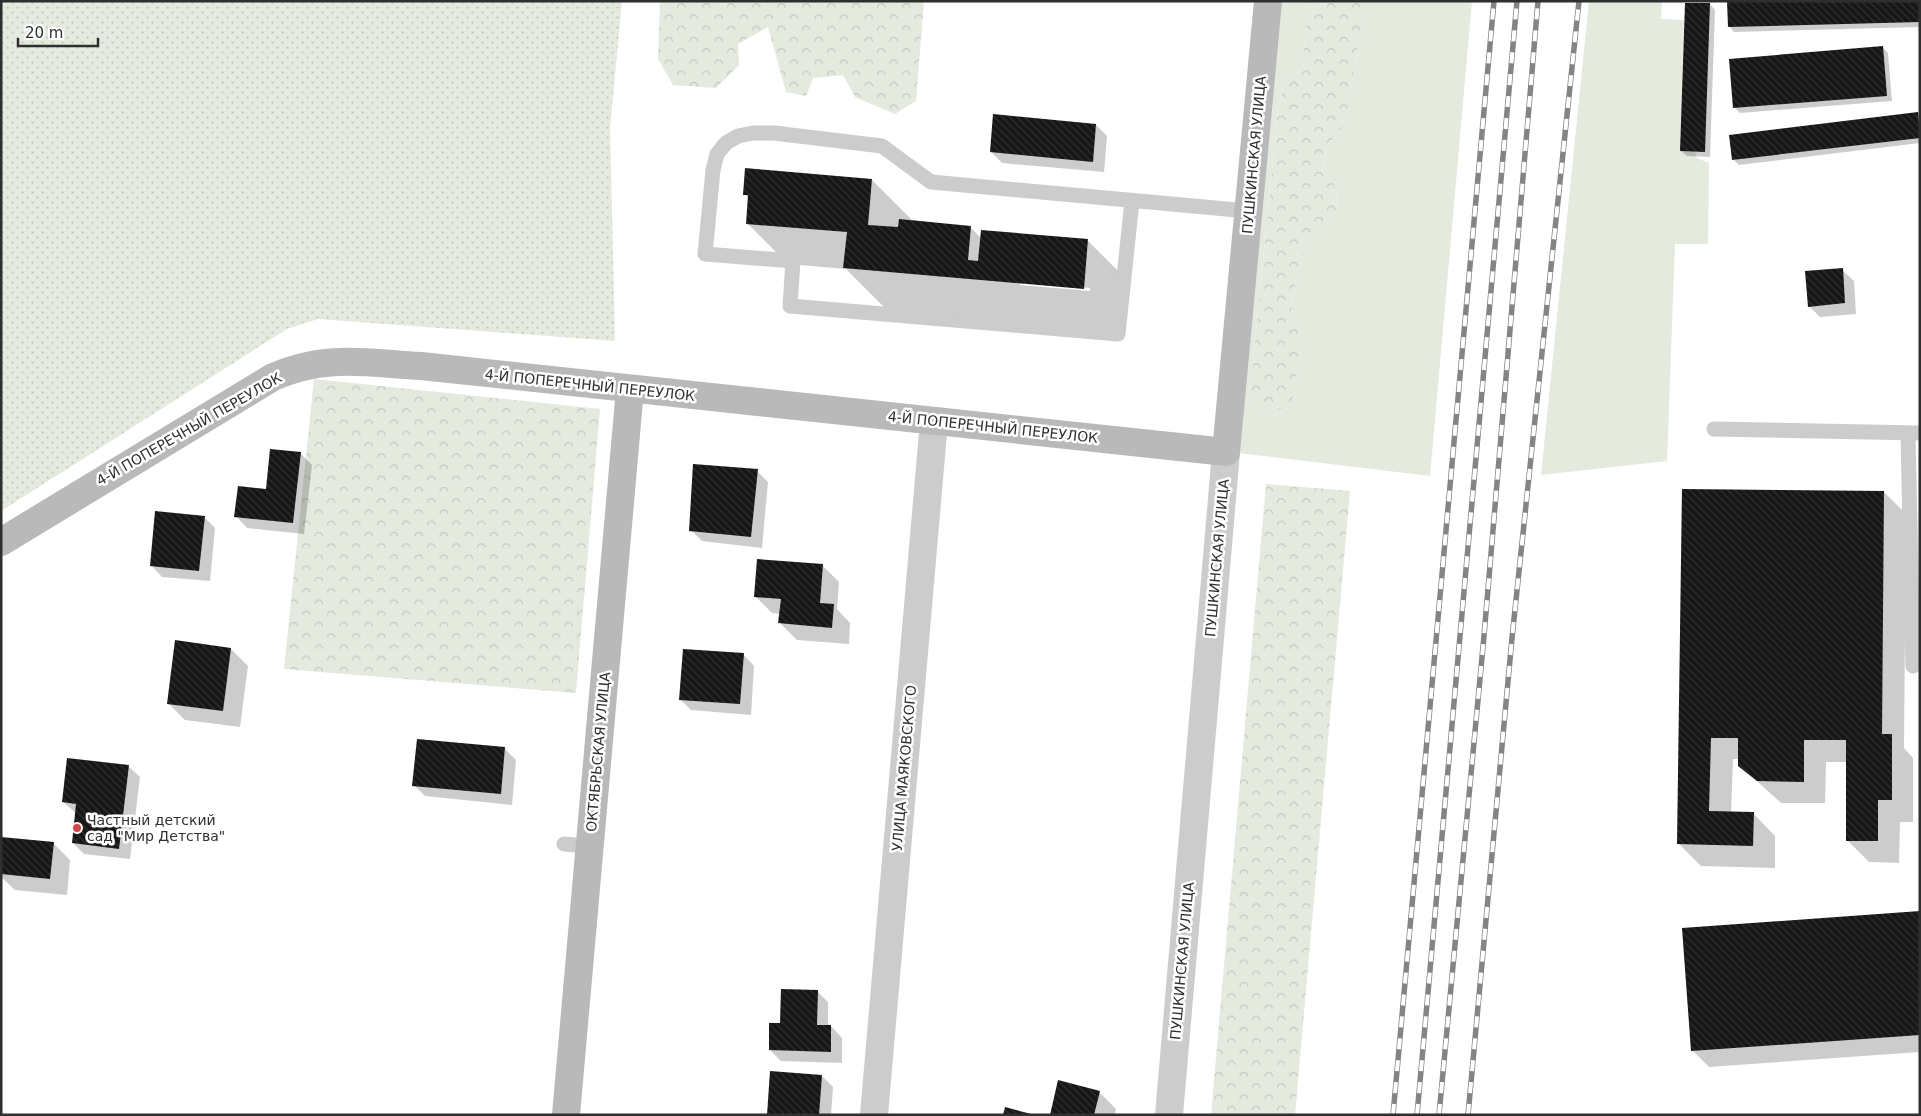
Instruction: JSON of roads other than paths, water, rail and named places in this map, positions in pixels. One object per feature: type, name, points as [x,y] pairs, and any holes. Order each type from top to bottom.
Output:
[{"type":"street","name":"ПУШКИНСКАЯ УЛИЦА","points":[[1169,1115],[1226,452],[1268,1]]},
{"type":"street","name":"4-Й ПОПЕРЕЧНЫЙ ПЕРЕУЛОК","points":[[1,542],[274,377],[297,367],[321,362],[343,361],[421,366],[1226,452]]},
{"type":"street","name":"ОКТЯБРЬСКАЯ УЛИЦА","points":[[566,1115],[577,845],[630,389]]},
{"type":"street","name":"УЛИЦА МАЯКОВСКОГО","points":[[874,1115],[934,421]]},
{"type":"lane","points":[[1132,201],[1118,334],[790,306],[794,261],[705,254],[713,170],[717,154],[726,143],[738,136],[753,133],[774,133],[882,146],[931,182],[1248,211]]},
{"type":"lane","points":[[1714,429],[1914,434],[1913,666]]},
{"type":"railway","points":[[1393,1115],[1494,1]]},
{"type":"railway","points":[[1417,1115],[1517,1]]},
{"type":"railway","points":[[1439,1115],[1484,636],[1538,1]]},
{"type":"railway","points":[[1468,1115],[1512,638],[1579,1]]},
{"type":"place","name":"Частный детский сад \"Мир Детства\"","points":[[77,828]]}]
